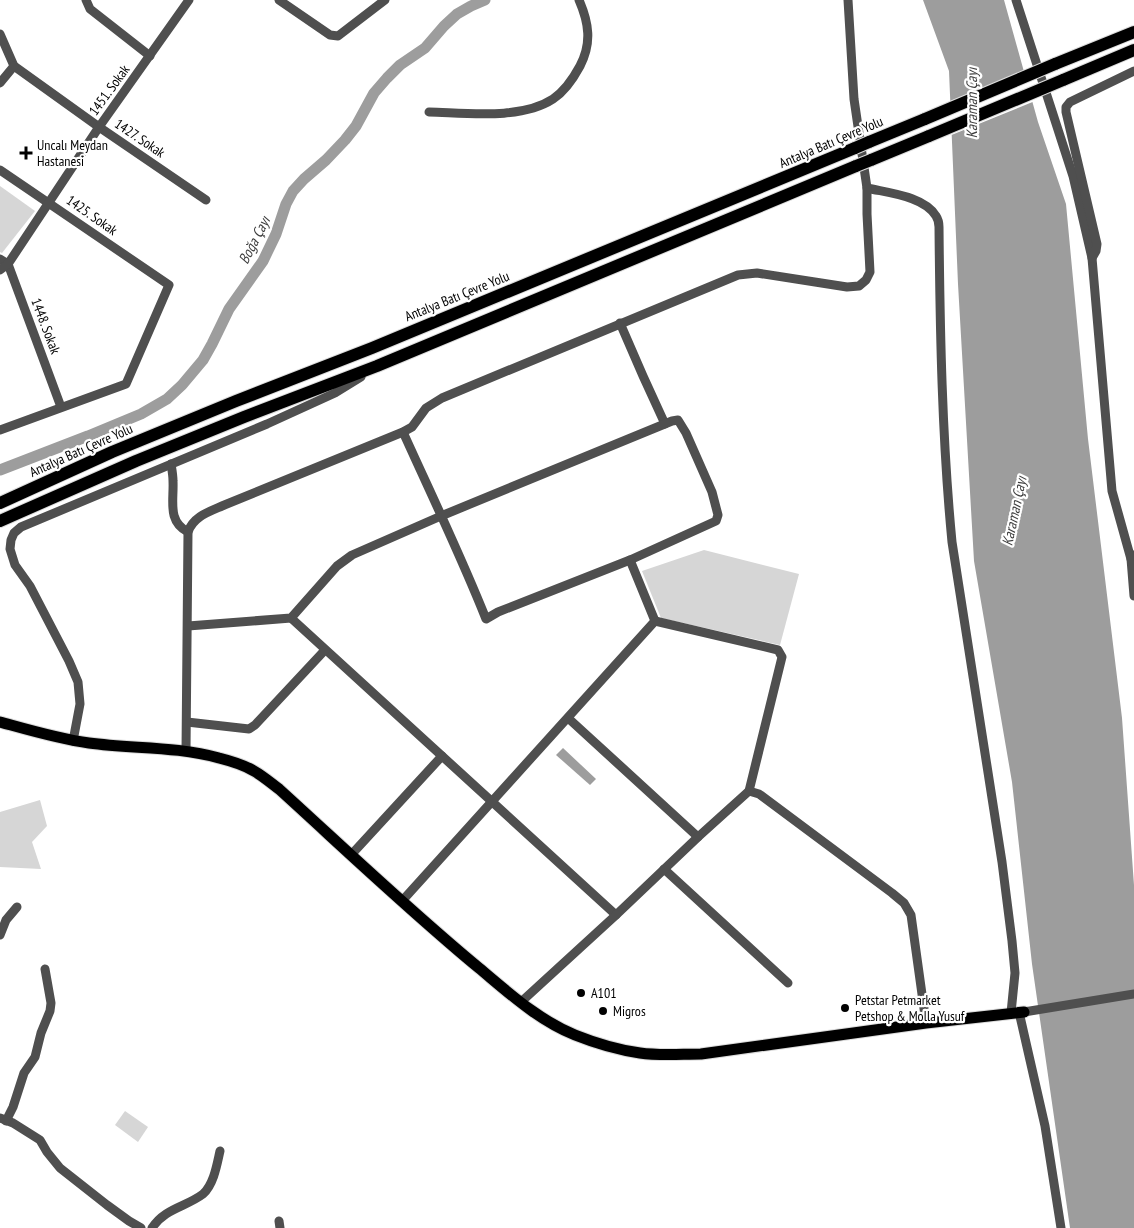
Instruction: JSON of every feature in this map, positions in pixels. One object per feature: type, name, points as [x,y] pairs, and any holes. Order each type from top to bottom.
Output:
[{"type":"highway","name":"Antalya Batı Çevre Yolu","points":[[0,503],[112,452],[380,344],[1134,32]]},
{"type":"highway","points":[[0,521],[136,461],[377,366],[1134,50]]},
{"type":"main road","points":[[0,722],[73,741],[186,751],[209,755],[232,761],[254,771],[279,789],[402,901],[521,1002],[544,1019],[574,1035],[610,1046],[640,1053],[667,1055],[701,1054],[1018,1012]]},
{"type":"street","points":[[86,0],[90,9],[150,56]]},
{"type":"street","name":"1451. Sokak","points":[[0,270],[4,261],[48,202],[189,0]]},
{"type":"street","points":[[282,1],[330,35],[338,36],[385,0]]},
{"type":"street","points":[[430,112],[503,113],[527,110],[555,98],[566,88],[576,74],[583,60],[587,44],[588,29],[585,14],[579,0]]},
{"type":"street","points":[[186,751],[188,532],[193,522],[204,514],[403,432],[412,426],[426,408],[442,398],[738,275],[757,273],[848,287],[859,286],[866,280],[870,272],[867,188],[854,99],[848,0]]},
{"type":"street","points":[[1016,0],[1073,176],[1092,258],[1112,491],[1132,557],[1134,596]]},
{"type":"street","points":[[0,34],[14,66],[0,83]]},
{"type":"street","name":"1427. Sokak","points":[[14,66],[206,200]]},
{"type":"street","points":[[1092,258],[1097,244],[1066,107],[1070,102],[1083,95],[1134,71]]},
{"type":"street","name":"1425. Sokak","points":[[0,170],[168,285],[126,384],[61,407]]},
{"type":"street","points":[[867,188],[915,199],[927,206],[937,216],[939,227],[940,318],[948,504],[953,551],[1002,862],[1012,941],[1018,1012],[1045,1126],[1061,1228]]},
{"type":"street","name":"1448. Sokak","points":[[4,261],[61,407]]},
{"type":"street","points":[[620,323],[665,424]]},
{"type":"street","points":[[73,741],[80,704],[78,682],[30,586],[15,564],[10,549],[14,533],[21,526],[267,424],[335,393],[377,366]]},
{"type":"street","points":[[0,430],[61,407]]},
{"type":"street","points":[[188,626],[290,618],[337,566],[352,555],[441,516],[672,421],[678,420],[686,433],[712,492],[718,515],[716,521],[630,560],[498,612],[486,619],[441,516],[403,432]]},
{"type":"street","points":[[171,464],[174,515],[181,528],[188,532]]},
{"type":"street","points":[[630,560],[656,621]]},
{"type":"street","points":[[290,618],[616,915]]},
{"type":"street","points":[[402,901],[656,621]]},
{"type":"street","points":[[521,1002],[749,791],[782,657],[778,650],[656,621]]},
{"type":"street","points":[[187,722],[250,728],[255,726],[325,650]]},
{"type":"street","points":[[568,718],[698,837]]},
{"type":"street","points":[[352,855],[442,756]]},
{"type":"street","points":[[749,791],[760,794],[904,903],[911,915],[926,1023]]},
{"type":"street","points":[[664,869],[788,983]]},
{"type":"street","points":[[0,935],[6,920],[17,907]]},
{"type":"street","points":[[46,969],[51,1003],[50,1011],[41,1033],[35,1057],[24,1073],[13,1107],[3,1119],[40,1140],[60,1168],[129,1222],[141,1228]]},
{"type":"street","points":[[1018,1012],[1134,994]]},
{"type":"street","points":[[152,1228],[171,1210],[204,1193],[216,1168],[220,1151]]},
{"type":"shaded area","points":[[0,186],[35,211],[2,253],[0,252]]},
{"type":"shaded area","points":[[704,550],[799,574],[780,645],[661,618],[642,571]]},
{"type":"shaded area","points":[[40,800],[47,826],[32,842],[41,869],[0,867],[0,812]]},
{"type":"shaded area","points":[[125,1111],[148,1127],[138,1142],[115,1125]]},
{"type":"water","name":"Karaman Çayı","points":[[923,0],[1004,0],[1038,122],[1066,204],[1088,439],[1122,718],[1134,885],[1134,1228],[1070,1228],[1032,964],[1012,782],[974,561],[958,284],[949,71]]},
{"type":"water","points":[[563,748],[596,779],[590,785],[556,755]]},
{"type":"pier","points":[[1026,70],[1035,101],[949,136],[948,102]]},
{"type":"waterway","name":"Boğa Çayı","points":[[0,470],[141,414],[167,399],[182,385],[203,360],[229,309],[263,261],[293,191],[345,140],[356,126],[374,93],[400,65],[425,48],[457,14],[485,0]]},
{"type":"place","name":"Uncalı Meydan Hastanesi","points":[[26,153]]},
{"type":"place","name":"A101","points":[[581,993]]},
{"type":"place","name":"Petstar Petmarket Petshop & Molla Yusuf","points":[[845,1008]]},
{"type":"place","name":"Migros","points":[[603,1011]]}]
